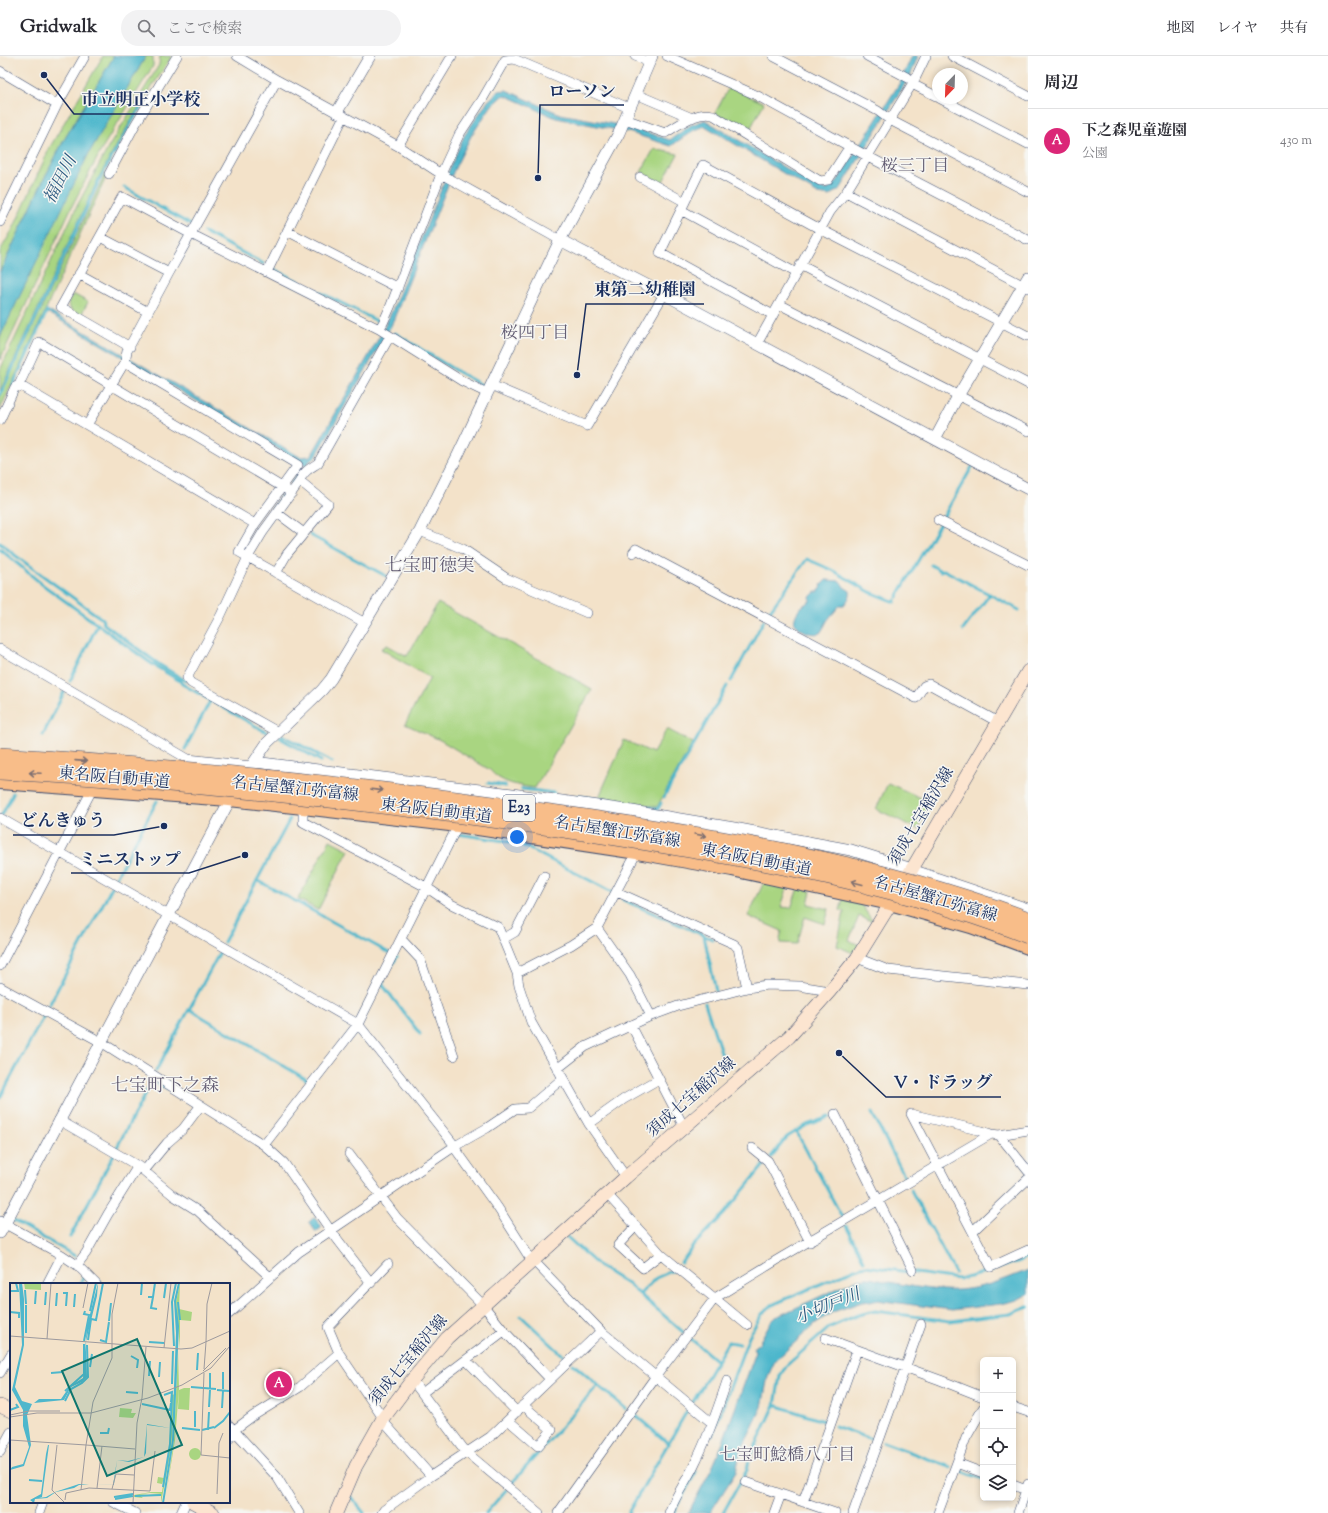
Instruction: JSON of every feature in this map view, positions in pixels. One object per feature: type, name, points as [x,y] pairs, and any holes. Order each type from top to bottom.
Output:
[{"type":"highway","name":"東名阪自動車道","points":[[0,756],[157,767],[339,785],[532,810],[661,829],[762,847],[851,866],[940,891],[1028,920]]},
{"type":"highway","name":"東名阪自動車道","points":[[0,771],[79,775],[248,790],[439,812],[652,842],[766,862],[847,880],[978,917],[1028,935]]},
{"type":"main road","name":"須成七宝稲沢線","points":[[336,1513],[356,1466],[383,1419],[412,1380],[447,1338],[626,1176],[789,1037],[830,992],[856,958],[912,869],[1028,671]]},
{"type":"main road","name":"名古屋蟹江弥富線","points":[[0,782],[229,799],[303,807],[458,826],[637,852],[732,868],[890,904],[971,926],[1028,947]]},
{"type":"main road","points":[[0,1406],[10,1411]]},
{"type":"main road","points":[[195,1503],[214,1513]]},
{"type":"street","points":[[0,222],[57,105],[86,56]]},
{"type":"street","points":[[109,174],[135,125],[177,56]]},
{"type":"street","points":[[237,56],[277,80],[398,146],[441,174],[560,240],[1028,489]]},
{"type":"street","points":[[267,272],[341,114],[370,56]]},
{"type":"street","points":[[398,146],[452,56]]},
{"type":"street","points":[[95,1283],[77,1265],[62,1255],[2,1226],[229,799],[267,743],[329,682],[420,531],[458,455],[560,240],[622,126],[650,59],[635,56]]},
{"type":"street","points":[[667,56],[756,95],[852,148],[1028,240]]},
{"type":"street","points":[[773,56],[1028,192]]},
{"type":"street","points":[[867,56],[932,94]]},
{"type":"street","points":[[757,344],[830,212],[846,192],[910,80],[926,56]]},
{"type":"street","points":[[952,56],[1028,96]]},
{"type":"street","points":[[379,329],[398,288],[441,174],[459,135],[482,100],[505,60],[515,57],[629,108]]},
{"type":"street","points":[[0,71],[57,105]]},
{"type":"street","points":[[87,425],[111,385],[169,273],[277,80]]},
{"type":"street","points":[[636,94],[692,118]]},
{"type":"street","points":[[951,104],[1028,144]]},
{"type":"street","points":[[622,126],[665,134],[692,118],[706,113],[713,115],[820,182],[828,180],[852,148]]},
{"type":"street","points":[[773,315],[660,253],[703,165],[820,230],[1028,336]]},
{"type":"street","points":[[640,177],[683,206],[798,269],[1028,384]]},
{"type":"street","points":[[846,192],[1026,283],[958,396],[935,439]]},
{"type":"street","points":[[308,469],[127,355],[61,307],[122,197],[191,234],[379,329],[462,381],[489,389],[588,426],[664,294]]},
{"type":"street","points":[[287,231],[398,288]]},
{"type":"street","points":[[100,237],[169,273]]},
{"type":"street","points":[[79,274],[148,312]]},
{"type":"street","points":[[778,304],[1028,432]]},
{"type":"street","points":[[278,732],[191,683],[187,678],[221,615],[248,557],[263,532],[292,493],[301,478],[308,469],[318,464],[390,336]]},
{"type":"street","points":[[0,420],[15,387],[19,385],[39,342],[292,493]]},
{"type":"street","points":[[19,385],[255,524]]},
{"type":"street","points":[[298,464],[255,524],[239,552],[365,623]]},
{"type":"street","points":[[276,573],[287,554],[328,504],[300,481]]},
{"type":"street","points":[[277,513],[304,533]]},
{"type":"street","points":[[938,520],[1028,565]]},
{"type":"street","points":[[420,531],[463,549],[506,578],[587,613]]},
{"type":"street","points":[[632,553],[636,550],[916,698],[924,686],[930,684],[998,722]]},
{"type":"street","points":[[1,653],[188,759],[253,764],[519,795],[626,810],[734,828],[850,850],[1028,908]]},
{"type":"street","points":[[0,966],[93,788]]},
{"type":"street","points":[[303,807],[303,822],[426,887],[451,904],[498,927],[517,973],[519,986],[531,1022],[562,1079],[589,1124],[626,1176]]},
{"type":"street","points":[[0,818],[168,913],[358,1024],[454,1146],[498,1208],[528,1255],[601,1331],[712,1423]]},
{"type":"street","points":[[264,1144],[358,1024],[458,826]]},
{"type":"street","points":[[517,973],[571,945],[597,928],[637,852]]},
{"type":"street","points":[[503,939],[515,932],[544,876]]},
{"type":"street","points":[[617,892],[734,944],[738,948],[747,988]]},
{"type":"street","points":[[597,928],[630,975],[651,1016]]},
{"type":"street","points":[[400,939],[420,959],[454,1056]]},
{"type":"street","points":[[856,958],[888,970],[1028,985]]},
{"type":"street","points":[[557,1070],[585,1047],[630,1025],[678,1006],[747,988],[766,985],[799,986],[830,992]]},
{"type":"street","points":[[0,987],[100,1042],[264,1144],[284,1163],[331,1231],[371,1283]]},
{"type":"street","points":[[630,1025],[684,1127]]},
{"type":"street","points":[[230,1313],[299,1252],[454,1146],[487,1128],[515,1109],[528,1108],[562,1079]]},
{"type":"street","points":[[589,1124],[624,1099],[659,1079]]},
{"type":"street","points":[[77,1265],[86,1253],[108,1214],[141,1169],[183,1129],[201,1105]]},
{"type":"street","points":[[835,1114],[913,1270]]},
{"type":"street","points":[[1028,1171],[995,1135],[911,1114],[991,1267],[1028,1250]]},
{"type":"street","points":[[59,1120],[141,1169],[174,1196],[198,1211],[270,1277]]},
{"type":"street","points":[[558,1513],[656,1376],[715,1298],[939,1165],[995,1135],[1028,1130]]},
{"type":"street","points":[[752,1148],[768,1161],[810,1242]]},
{"type":"street","points":[[348,1154],[397,1218],[482,1305],[504,1331],[550,1379]]},
{"type":"street","points":[[973,1231],[1028,1179]]},
{"type":"street","points":[[606,1194],[661,1254],[747,1325]]},
{"type":"street","points":[[636,1226],[618,1245],[643,1268],[661,1254]]},
{"type":"street","points":[[48,1283],[62,1255]]},
{"type":"street","points":[[388,1264],[328,1327],[339,1354],[383,1419],[431,1476]]},
{"type":"street","points":[[853,1513],[921,1324]]},
{"type":"street","points":[[422,1393],[504,1331]]},
{"type":"street","points":[[382,1513],[431,1476],[490,1437],[601,1331]]},
{"type":"street","points":[[825,1338],[980,1396]]},
{"type":"street","points":[[803,1502],[857,1350]]},
{"type":"street","points":[[299,1513],[277,1477],[233,1429],[300,1387],[339,1354]]},
{"type":"street","points":[[0,1373],[10,1356]]},
{"type":"street","points":[[466,1360],[520,1408],[552,1430],[538,1446],[508,1420]]},
{"type":"street","points":[[412,1380],[466,1452],[539,1513]]},
{"type":"street","points":[[669,1513],[697,1461],[727,1380]]},
{"type":"street","points":[[1016,1408],[1028,1412]]},
{"type":"street","points":[[938,1513],[966,1438],[980,1413]]},
{"type":"street","points":[[0,1452],[10,1437]]},
{"type":"street","points":[[957,1463],[980,1472]]},
{"type":"street","points":[[746,1482],[835,1513]]},
{"type":"street","points":[[1016,1485],[1027,1487],[1018,1513]]},
{"type":"street","points":[[774,1513],[781,1494]]},
{"type":"street","points":[[38,1513],[43,1503]]},
{"type":"street","points":[[116,1503],[135,1513]]},
{"type":"street","points":[[180,1513],[185,1503]]},
{"type":"green space","points":[[103,56],[114,56],[64,140],[0,272],[0,251],[14,227],[50,147]]},
{"type":"green space","points":[[146,56],[153,56],[153,66],[104,145],[73,204],[0,360],[0,337],[40,251],[89,153]]},
{"type":"green space","points":[[160,56],[172,56],[132,118],[98,179],[0,391],[0,370],[77,206],[108,148],[159,65]]},
{"type":"green space","points":[[729,87],[764,103],[748,133],[715,113]]},
{"type":"green space","points":[[654,149],[678,154],[662,183],[641,172]]},
{"type":"green space","points":[[105,174],[107,175],[0,410],[0,397]]},
{"type":"green space","points":[[73,294],[88,302],[81,315],[71,310],[68,303]]},
{"type":"green space","points":[[438,603],[592,689],[535,788],[516,785],[504,781],[490,770],[440,740],[405,724],[430,678],[381,649],[387,645],[407,656]]},
{"type":"green space","points":[[667,729],[693,743],[657,807],[599,797],[624,740],[653,753]]},
{"type":"green space","points":[[888,783],[930,802],[918,829],[876,809]]},
{"type":"green space","points":[[330,840],[349,850],[318,910],[298,899]]},
{"type":"green space","points":[[764,882],[788,886],[781,907],[791,908],[798,888],[811,891],[808,904],[829,909],[825,924],[805,917],[797,944],[781,943],[780,938],[782,931],[748,916]]},
{"type":"green space","points":[[843,899],[861,904],[873,922],[859,916],[849,940],[859,945],[853,953],[837,946],[844,912],[840,910]]},
{"type":"green space","points":[[279,1366],[295,1386],[275,1396],[263,1381]]},
{"type":"water","name":"福田川","points":[[114,56],[146,56],[89,153],[0,337],[0,272],[64,140]]},
{"type":"water","points":[[912,56],[918,56],[911,74],[841,188],[830,196],[818,194],[705,126],[694,130],[671,146],[628,132],[556,118],[505,95],[501,97],[492,105],[471,136],[454,170],[391,326],[315,458],[310,460],[307,466],[46,312],[47,310],[300,457],[311,456],[381,334],[392,311],[464,136],[488,101],[499,91],[506,90],[560,114],[630,127],[670,140],[691,125],[705,120],[815,186],[827,190],[836,183],[899,84]]},
{"type":"water","points":[[826,580],[840,581],[844,587],[850,591],[849,597],[844,605],[840,605],[829,618],[820,633],[809,633],[796,625],[794,622],[795,618],[799,609],[810,601],[810,597],[815,592],[818,592],[822,587],[821,585]]},
{"type":"water","points":[[314,1217],[322,1227],[316,1232],[309,1222]]},
{"type":"water","name":"小切戸川","points":[[1028,1270],[1028,1294],[1017,1300],[1000,1304],[952,1310],[876,1300],[862,1302],[833,1312],[816,1323],[775,1361],[768,1376],[762,1407],[740,1453],[736,1472],[710,1513],[688,1513],[719,1452],[756,1352],[754,1349],[770,1323],[776,1317],[858,1279],[868,1278],[925,1288],[955,1290],[987,1285]]},
{"type":"waterway","points":[[0,395],[100,178],[140,108]]},
{"type":"waterway","points":[[124,187],[191,225]]},
{"type":"waterway","points":[[204,232],[264,264]]},
{"type":"waterway","points":[[274,269],[377,321]]},
{"type":"waterway","points":[[13,385],[47,311]]},
{"type":"waterway","points":[[395,333],[482,385]]},
{"type":"waterway","points":[[942,519],[972,467]]},
{"type":"waterway","points":[[292,483],[299,474]]},
{"type":"waterway","points":[[248,549],[258,529],[283,495]]},
{"type":"waterway","points":[[897,597],[940,523]]},
{"type":"waterway","points":[[310,535],[386,576]]},
{"type":"waterway","points":[[0,543],[102,619],[104,624],[160,665],[186,681]]},
{"type":"waterway","points":[[0,549],[43,585],[152,664],[180,681],[182,684],[266,732]]},
{"type":"waterway","points":[[767,615],[807,559],[834,571],[870,592],[895,602],[895,600]]},
{"type":"waterway","points":[[931,565],[941,571],[944,570],[1019,610]]},
{"type":"waterway","points":[[963,630],[990,594]]},
{"type":"waterway","points":[[731,681],[764,620]]},
{"type":"waterway","points":[[70,681],[98,624]]},
{"type":"waterway","points":[[664,797],[727,686]]},
{"type":"waterway","points":[[43,735],[64,692]]},
{"type":"waterway","points":[[185,749],[210,701]]},
{"type":"waterway","points":[[282,735],[332,762]]},
{"type":"waterway","points":[[280,738],[321,761]]},
{"type":"waterway","points":[[488,783],[505,786]]},
{"type":"waterway","points":[[522,789],[554,793]]},
{"type":"waterway","points":[[2,815],[13,793]]},
{"type":"waterway","points":[[577,796],[658,809],[661,803]]},
{"type":"waterway","points":[[115,879],[157,801]]},
{"type":"waterway","points":[[224,942],[290,819]]},
{"type":"waterway","points":[[458,834],[518,843],[614,893]]},
{"type":"waterway","points":[[257,880],[389,953]]},
{"type":"waterway","points":[[47,1009],[113,885]]},
{"type":"waterway","points":[[623,900],[712,939]]},
{"type":"waterway","points":[[704,936],[716,991]]},
{"type":"waterway","points":[[156,1071],[221,950]]},
{"type":"waterway","points":[[392,965],[397,957]]},
{"type":"waterway","points":[[384,981],[382,984],[420,1034]]},
{"type":"waterway","points":[[705,1003],[723,1058]]},
{"type":"waterway","points":[[189,1009],[309,1081]]},
{"type":"waterway","points":[[0,1098],[43,1017]]},
{"type":"waterway","points":[[116,1149],[153,1079]]},
{"type":"waterway","points":[[152,1080],[167,1089]]},
{"type":"waterway","points":[[872,1113],[906,1179]]},
{"type":"waterway","points":[[771,1157],[787,1137],[807,1125],[829,1117]]},
{"type":"waterway","points":[[796,1131],[842,1217]]},
{"type":"waterway","points":[[70,1237],[114,1154]]},
{"type":"waterway","points":[[681,1263],[693,1246],[724,1214],[764,1165]]},
{"type":"waterway","points":[[911,1190],[955,1273]]},
{"type":"waterway","points":[[14,1221],[75,1256]]},
{"type":"waterway","points":[[846,1226],[864,1261]]},
{"type":"waterway","points":[[567,1237],[600,1267],[629,1285],[683,1332]]},
{"type":"waterway","points":[[998,1268],[1020,1261],[1028,1256]]},
{"type":"waterway","points":[[712,1436],[749,1336],[762,1314],[772,1305],[855,1269],[866,1266],[958,1279],[993,1270]]},
{"type":"waterway","points":[[640,1294],[656,1278],[674,1270]]},
{"type":"waterway","points":[[80,1283],[83,1277]]},
{"type":"waterway","points":[[97,1278],[101,1283]]},
{"type":"waterway","name":"小切戸川","points":[[723,1513],[747,1470],[749,1460],[775,1405],[780,1376],[786,1366],[830,1327],[858,1315],[875,1311],[950,1321],[1010,1314],[1028,1307]]},
{"type":"waterway","points":[[521,1316],[566,1358]]},
{"type":"waterway","points":[[691,1339],[717,1361]]},
{"type":"waterway","points":[[693,1402],[728,1342],[740,1344]]},
{"type":"waterway","points":[[573,1364],[626,1409]]},
{"type":"waterway","points":[[511,1484],[598,1385]]},
{"type":"waterway","points":[[775,1405],[826,1422]]},
{"type":"waterway","points":[[628,1513],[687,1411]]},
{"type":"waterway","points":[[635,1415],[669,1444]]},
{"type":"waterway","points":[[835,1426],[874,1440]]},
{"type":"waterway","points":[[883,1442],[950,1467]]},
{"type":"waterway","points":[[962,1471],[980,1478]]},
{"type":"waterway","points":[[675,1513],[677,1506],[696,1472]]},
{"type":"waterway","points":[[486,1513],[506,1490]]},
{"type":"waterway","points":[[350,1496],[364,1513]]},
{"type":"place","name":"市立明正小学校","points":[[44,75]]},
{"type":"place","name":"ローソン","points":[[538,178]]},
{"type":"place","name":"東第二幼稚園","points":[[577,375]]},
{"type":"place","name":"どんきゅう","points":[[164,826]]},
{"type":"place","name":"ミニストップ","points":[[245,855]]},
{"type":"place","name":"V・ドラッグ","points":[[839,1053]]},
{"type":"place","name":"下之森児童遊園","points":[[279,1384]]},
{"type":"district","name":"桜三丁目","points":[[915,167]]},
{"type":"district","name":"桜四丁目","points":[[535,334]]},
{"type":"district","name":"七宝町徳実","points":[[430,567]]},
{"type":"district","name":"七宝町下之森","points":[[165,1087]]},
{"type":"district","name":"七宝町鯰橋八丁目","points":[[787,1456]]}]
